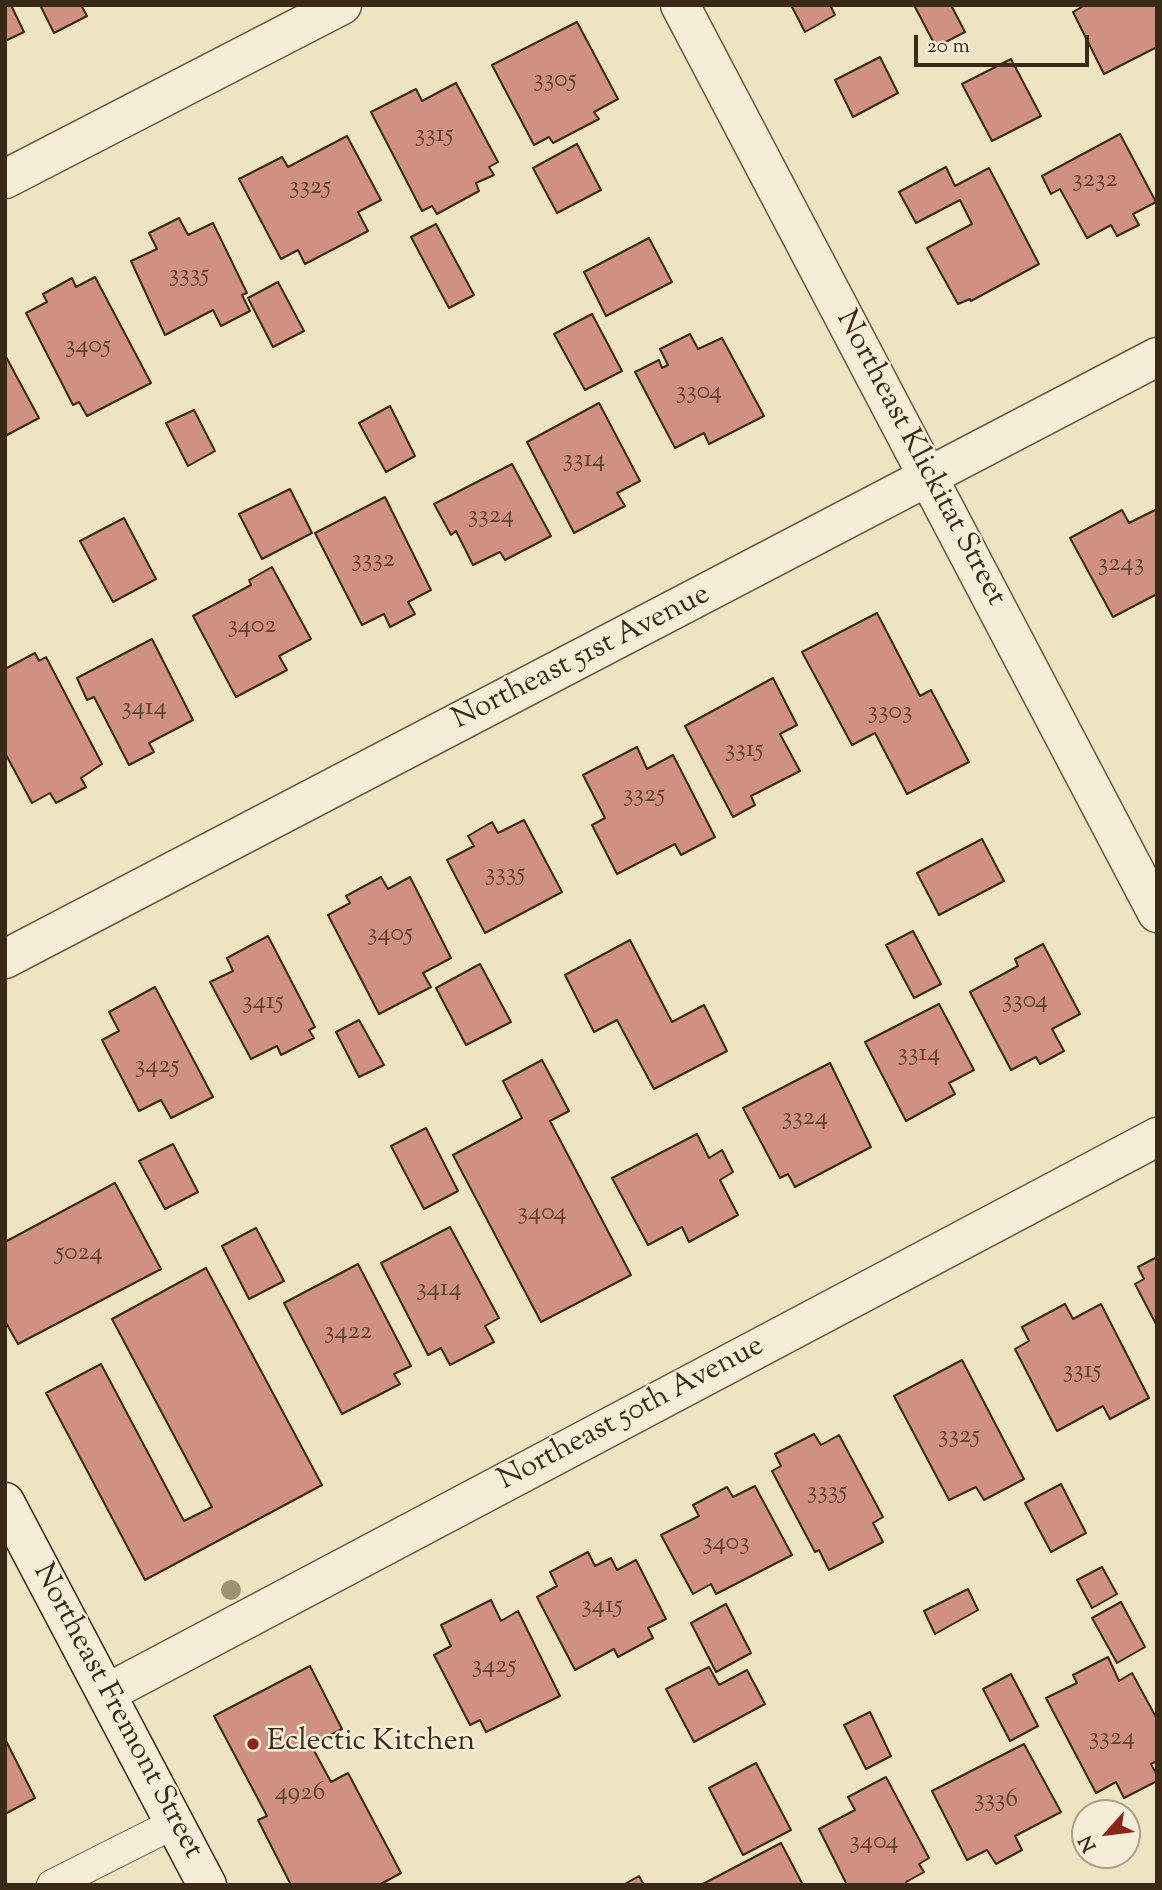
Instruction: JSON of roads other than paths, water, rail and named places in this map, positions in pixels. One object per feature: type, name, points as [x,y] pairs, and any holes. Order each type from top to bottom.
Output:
[{"type":"street","points":[[5,179],[342,5]]},
{"type":"street","name":"Northeast Klickitat Street","points":[[680,5],[1157,913]]},
{"type":"street","name":"Northeast 51st Avenue","points":[[5,959],[1157,357]]},
{"type":"street","name":"Northeast 50th Avenue","points":[[107,1693],[1157,1137]]},
{"type":"street","name":"Northeast Fremont Street","points":[[5,1502],[207,1885]]},
{"type":"lane","points":[[52,1885],[175,1823]]},
{"type":"place","name":"Eclectic Kitchen","points":[[253,1744]]}]
